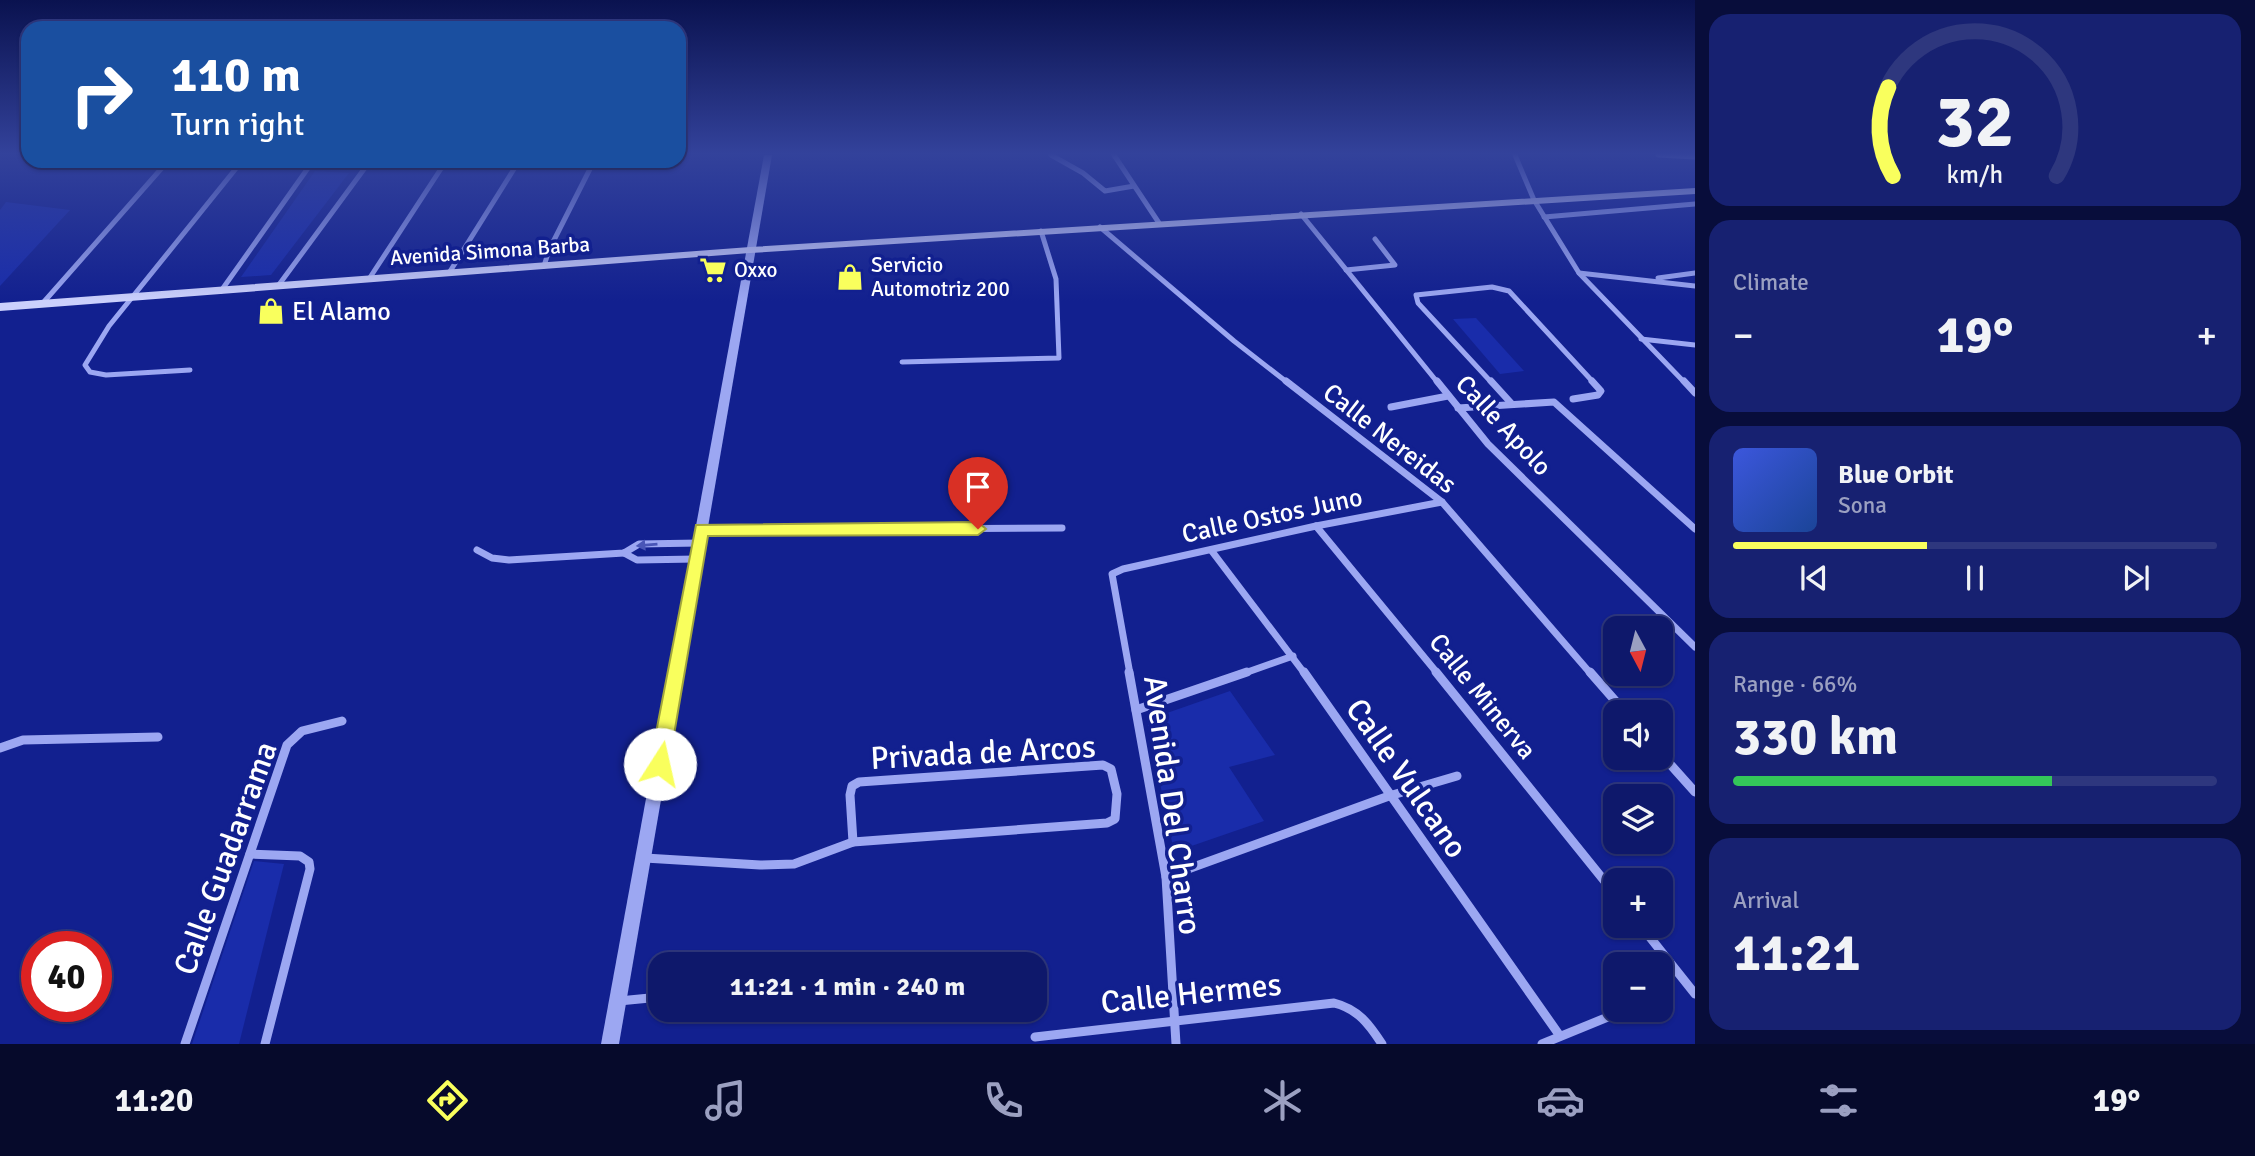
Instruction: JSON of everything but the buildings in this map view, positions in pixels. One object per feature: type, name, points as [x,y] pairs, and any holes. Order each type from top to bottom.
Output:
[{"type":"main road","name":"Avenida Simona Barba","points":[[0,307],[750,250],[1472,204]]},
{"type":"street","points":[[42,304],[130,204]]},
{"type":"street","points":[[190,370],[106,375],[87,370],[86,360],[132,297],[207,204]]},
{"type":"street","points":[[220,291],[282,204]]},
{"type":"street","points":[[278,286],[339,204]]},
{"type":"street","points":[[369,279],[418,204]]},
{"type":"street","points":[[449,273],[492,204]]},
{"type":"street","points":[[544,266],[572,204]]},
{"type":"street","points":[[610,1044],[759,204]]},
{"type":"street","points":[[1146,204],[1159,223]]},
{"type":"street","points":[[1536,204],[1579,274],[1695,393]]},
{"type":"street","points":[[1544,217],[1695,204]]},
{"type":"street","name":"Calle Apolo","points":[[1301,214],[1488,444],[1695,647]]},
{"type":"street","name":"Calle Nereidas","points":[[1100,227],[1234,341],[1442,502],[1615,700]]},
{"type":"street","points":[[902,362],[1059,358],[1056,279],[1041,231]]},
{"type":"street","points":[[1346,270],[1395,265],[1375,239]]},
{"type":"street","points":[[1645,280],[1695,273]]},
{"type":"street","points":[[1579,274],[1695,286]]},
{"type":"street","points":[[1511,403],[1418,303],[1416,295],[1492,287],[1509,291],[1601,391],[1598,395],[1573,399]]},
{"type":"street","points":[[1641,340],[1695,345]]},
{"type":"street","points":[[1391,407],[1448,397]]},
{"type":"street","points":[[1458,408],[1554,401],[1695,528]]},
{"type":"street","name":"Calle Ostos Juno","points":[[1112,574],[1123,569],[1316,526],[1442,502]]},
{"type":"street","name":"Calle Minerva","points":[[1316,526],[1506,755],[1603,879]]},
{"type":"street","points":[[477,550],[492,558],[509,560],[624,553],[639,544],[700,536],[1062,528]]},
{"type":"street","name":"Calle Vulcano","points":[[1211,550],[1293,656],[1560,1036]]},
{"type":"street","points":[[624,553],[637,560],[696,559]]},
{"type":"street","name":"Avenida Del Charro","points":[[1112,574],[1166,877],[1176,1044]]},
{"type":"street","points":[[1136,710],[1293,656]]},
{"type":"street","name":"Calle Guadarrama","points":[[185,1044],[290,740],[310,728],[342,722]]},
{"type":"street","points":[[0,748],[23,740],[158,737]]},
{"type":"street","name":"Privada de Arcos","points":[[643,858],[760,865],[794,864],[853,842],[1107,823],[1115,819],[1117,813],[1115,777],[1111,769],[1103,765],[859,782],[852,786],[850,795],[853,842]]},
{"type":"street","points":[[1673,767],[1695,792]]},
{"type":"street","points":[[1166,877],[1389,796],[1457,776]]},
{"type":"street","points":[[250,854],[300,856],[309,862],[310,869],[265,1044]]},
{"type":"street","points":[[1652,938],[1691,982],[1695,995]]},
{"type":"street","points":[[618,1001],[648,998]]},
{"type":"street","name":"Calle Hermes","points":[[1035,1037],[1334,1003],[1353,1009],[1369,1022],[1382,1044]]},
{"type":"street","points":[[1542,1044],[1603,1019]]},
{"type":"shaded area","points":[[5,204],[20,204],[70,210],[0,286],[0,210]]},
{"type":"shaded area","points":[[292,204],[326,204],[271,275],[241,277]]},
{"type":"shaded area","points":[[1476,318],[1524,371],[1500,374],[1453,319]]},
{"type":"shaded area","points":[[1230,691],[1275,755],[1229,767],[1264,821],[1174,852],[1147,720]]},
{"type":"shaded area","points":[[254,861],[284,864],[239,1044],[192,1044]]},
{"type":"place","name":"Oxxo","points":[[713,270]]},
{"type":"place","name":"Servicio Automotriz 200","points":[[850,277]]},
{"type":"place","name":"El Alamo","points":[[271,311]]},
{"type":"route","points":[[660,764],[701,530],[978,529]]}]
